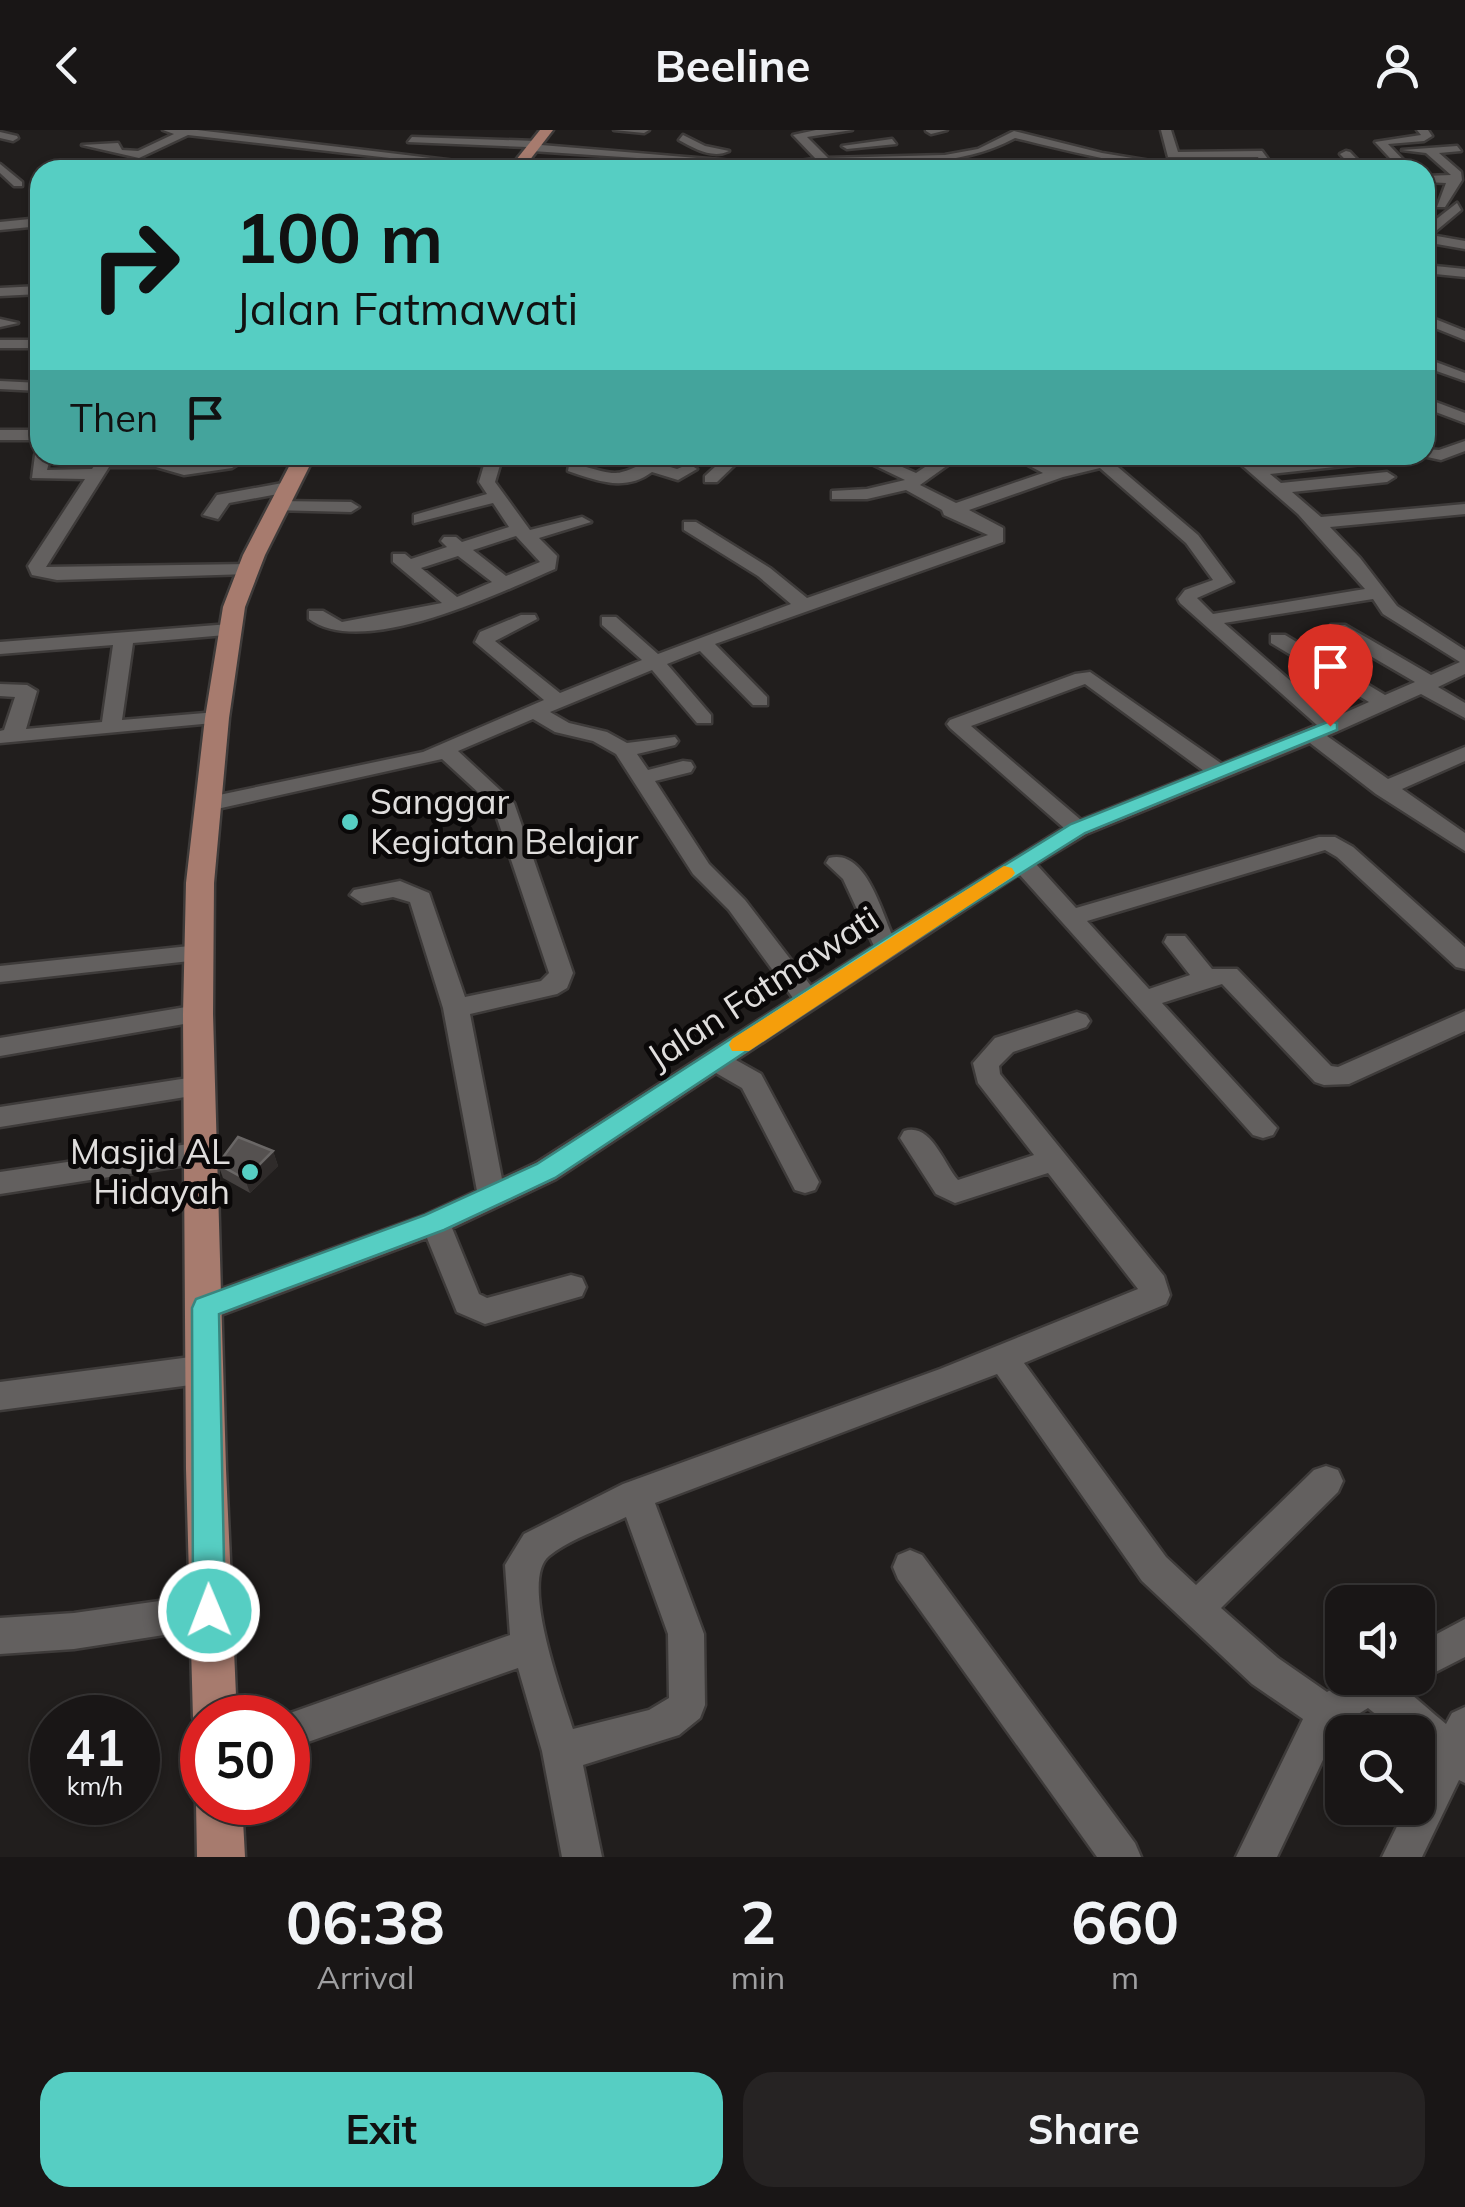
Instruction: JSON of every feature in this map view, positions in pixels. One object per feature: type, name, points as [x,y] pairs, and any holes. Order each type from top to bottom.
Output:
[{"type":"main road","points":[[523,160],[539,140]]},
{"type":"main road","points":[[214,1695],[198,1014],[200,884],[217,718],[234,607],[300,465]]},
{"type":"main road","points":[[220,1825],[221,1857]]},
{"type":"street","points":[[168,130],[347,150],[396,160]]},
{"type":"street","points":[[619,130],[644,130],[639,140],[625,144],[671,150]]},
{"type":"street","points":[[824,160],[798,135],[847,130]]},
{"type":"street","points":[[931,131],[942,130]]},
{"type":"street","points":[[926,160],[982,152],[1019,135],[1063,130]]},
{"type":"street","points":[[1366,149],[1424,138],[1422,130]]},
{"type":"street","points":[[302,131],[316,134],[324,148]]},
{"type":"street","points":[[1368,131],[1398,160]]},
{"type":"street","points":[[128,160],[186,132]]},
{"type":"street","points":[[1008,154],[1019,135]]},
{"type":"street","points":[[1019,135],[1122,160]]},
{"type":"street","points":[[1167,135],[1174,155]]},
{"type":"street","points":[[1167,135],[1192,142],[1212,160]]},
{"type":"street","points":[[412,140],[472,143],[584,138]]},
{"type":"street","points":[[684,138],[702,150],[730,153],[729,160]]},
{"type":"street","points":[[347,150],[358,140]]},
{"type":"street","points":[[539,140],[604,143]]},
{"type":"street","points":[[539,140],[671,160]]},
{"type":"street","points":[[814,150],[892,142]]},
{"type":"street","points":[[1256,142],[1265,160]]},
{"type":"street","points":[[450,160],[472,143]]},
{"type":"street","points":[[87,145],[120,147],[116,152],[139,155]]},
{"type":"street","points":[[1384,145],[1457,149]]},
{"type":"street","points":[[1429,150],[1461,173]]},
{"type":"street","points":[[1346,154],[1352,160]]},
{"type":"street","points":[[618,160],[622,155]]},
{"type":"street","points":[[1096,155],[1240,160]]},
{"type":"street","points":[[1,168],[18,184]]},
{"type":"street","points":[[1435,178],[1461,173]]},
{"type":"street","points":[[1435,200],[1445,198],[1461,173]]},
{"type":"street","points":[[1435,194],[1461,207],[1435,228]]},
{"type":"street","points":[[0,226],[30,223]]},
{"type":"street","points":[[1435,238],[1465,245]]},
{"type":"street","points":[[1435,270],[1465,273]]},
{"type":"street","points":[[0,292],[30,290]]},
{"type":"street","points":[[1435,323],[1465,336]]},
{"type":"street","points":[[0,344],[30,344]]},
{"type":"street","points":[[1435,366],[1462,376]]},
{"type":"street","points":[[0,385],[30,386]]},
{"type":"street","points":[[1435,398],[1465,418]]},
{"type":"street","points":[[0,436],[30,434]]},
{"type":"street","points":[[1435,453],[1462,449]]},
{"type":"street","points":[[41,465],[38,475],[97,465]]},
{"type":"street","points":[[102,465],[37,566],[38,571],[57,575],[250,568]]},
{"type":"street","points":[[165,465],[177,470],[216,465]]},
{"type":"street","points":[[316,615],[335,628],[394,621],[455,605],[551,561],[495,497],[487,482],[491,465]]},
{"type":"street","points":[[575,465],[574,468],[628,481],[640,477],[650,466],[678,475],[690,468]]},
{"type":"street","points":[[711,480],[727,465]]},
{"type":"street","points":[[208,804],[448,752],[557,701],[704,642],[1000,536],[880,465]]},
{"type":"street","points":[[838,495],[911,482],[938,465]]},
{"type":"street","points":[[1040,465],[1058,473]]},
{"type":"street","points":[[950,510],[1078,465]]},
{"type":"street","points":[[1100,465],[1192,539],[1224,581],[1221,586],[1187,597],[1384,789],[1464,842]]},
{"type":"street","points":[[1251,465],[1317,523],[1390,610],[1465,658]]},
{"type":"street","points":[[1258,470],[1305,465]]},
{"type":"street","points":[[1279,488],[1386,477]]},
{"type":"street","points":[[212,515],[224,498],[283,497],[351,507]]},
{"type":"street","points":[[420,519],[495,497]]},
{"type":"street","points":[[1317,523],[1465,510]]},
{"type":"street","points":[[455,605],[404,562],[582,522]]},
{"type":"street","points":[[690,526],[764,572],[805,606]]},
{"type":"street","points":[[444,536],[505,584]]},
{"type":"street","points":[[1210,620],[1377,592]]},
{"type":"street","points":[[376,601],[394,621]]},
{"type":"street","points":[[528,619],[487,636],[484,642],[557,701]]},
{"type":"street","points":[[609,622],[655,662],[704,719]]},
{"type":"street","points":[[1338,629],[1465,712]]},
{"type":"street","points":[[0,648],[230,630]]},
{"type":"street","points":[[111,728],[124,638]]},
{"type":"street","points":[[1278,639],[1386,704]]},
{"type":"street","points":[[704,642],[760,701]]},
{"type":"street","name":"Jalan Fatmawati","points":[[205,1308],[435,1223],[569,1159],[887,948],[1078,829],[1386,704],[1465,667]]},
{"type":"street","points":[[1078,829],[958,724],[1090,678],[1220,772]]},
{"type":"street","points":[[0,690],[26,691],[7,736],[217,718]]},
{"type":"street","points":[[534,711],[562,728],[600,736],[624,750],[702,869],[737,905],[808,1000]]},
{"type":"street","points":[[624,750],[668,741]]},
{"type":"street","points":[[448,752],[503,803],[561,973],[558,982],[548,988],[456,1008]]},
{"type":"street","points":[[1384,789],[1465,754]]},
{"type":"street","points":[[642,778],[683,767]]},
{"type":"street","points":[[1074,918],[1327,842],[1345,852],[1465,961]]},
{"type":"street","points":[[1021,862],[1263,1128]]},
{"type":"street","points":[[837,863],[853,875],[887,948]]},
{"type":"street","points":[[362,896],[395,889],[414,892],[421,898],[456,1008],[492,1198]]},
{"type":"street","points":[[1176,942],[1206,978]]},
{"type":"street","points":[[0,974],[200,952]]},
{"type":"street","points":[[1144,1000],[1206,978],[1234,978],[1315,1069],[1332,1078],[1465,1020]]},
{"type":"street","points":[[0,1047],[198,1014]]},
{"type":"street","points":[[582,1857],[561,1751],[530,1646],[522,1580],[528,1550],[635,1495],[1003,1358],[1157,1293],[987,1076],[986,1063],[1004,1045],[1077,1021]]},
{"type":"street","points":[[717,1061],[752,1081],[805,1182]]},
{"type":"street","points":[[0,1118],[201,1086]]},
{"type":"street","points":[[914,1138],[946,1186],[955,1192],[1053,1160]]},
{"type":"street","points":[[0,1183],[202,1153]]},
{"type":"street","points":[[435,1223],[468,1303],[485,1311],[571,1287]]},
{"type":"street","points":[[1003,1358],[1154,1569],[1265,1671],[1326,1713]]},
{"type":"street","points":[[0,1396],[206,1369]]},
{"type":"street","points":[[1196,1608],[1326,1481]]},
{"type":"street","points":[[561,1751],[658,1724],[683,1713],[688,1704],[686,1634],[635,1495]]},
{"type":"street","points":[[910,1568],[1121,1857]]},
{"type":"street","points":[[0,1636],[74,1631],[209,1611]]},
{"type":"street","points":[[1435,1654],[1465,1638]]},
{"type":"street","points":[[310,1723],[530,1646]]},
{"type":"street","points":[[1256,1857],[1326,1713],[1357,1695]]},
{"type":"street","points":[[1395,1695],[1460,1748],[1402,1857]]},
{"type":"building","points":[[238,1137],[273,1151],[245,1179],[218,1164]]},
{"type":"slow traffic","points":[[741,1045],[1004,873]]},
{"type":"place","name":"Sanggar Kegiatan Belajar","points":[[350,822]]},
{"type":"place","name":"Masjid AL Hidayah","points":[[250,1172]]},
{"type":"route","points":[[209,1611],[205,1308],[435,1223],[546,1171],[899,940],[1078,829],[1330,726]]}]
